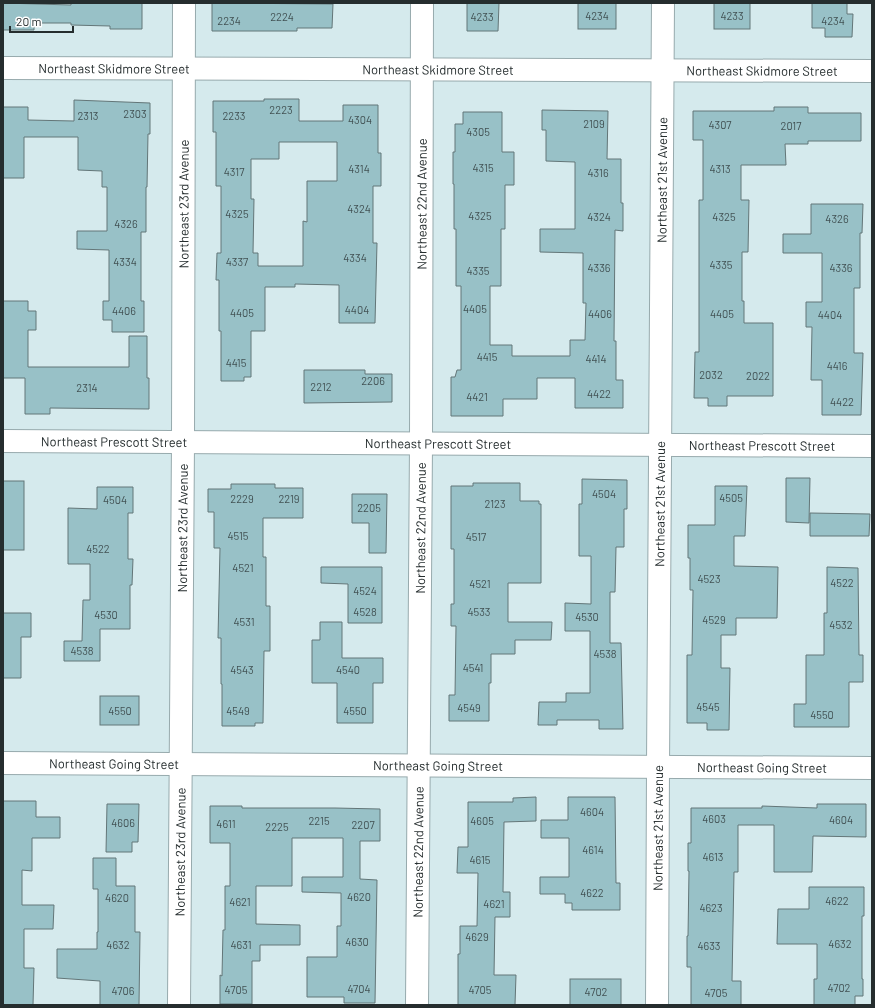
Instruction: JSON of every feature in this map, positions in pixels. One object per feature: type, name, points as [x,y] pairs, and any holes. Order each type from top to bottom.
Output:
[{"type":"street","name":"Northeast 23rd Avenue","points":[[179,1005],[184,3]]},
{"type":"street","name":"Northeast 22nd Avenue","points":[[417,1005],[420,766],[422,3]]},
{"type":"street","name":"Northeast 21st Avenue","points":[[658,1005],[663,3]]},
{"type":"street","name":"Northeast Skidmore Street","points":[[3,68],[872,71]]},
{"type":"street","name":"Northeast Prescott Street","points":[[3,441],[872,446]]},
{"type":"street","name":"Northeast Going Street","points":[[3,763],[872,768]]},
{"type":"building","points":[[3,3],[71,5],[71,3],[142,3],[142,29],[110,29],[110,26],[71,25],[71,23],[34,23],[34,30],[3,30]]},
{"type":"building","points":[[212,3],[333,4],[332,28],[297,28],[297,31],[212,31]]},
{"type":"building","points":[[467,3],[499,3],[498,31],[467,31]]},
{"type":"building","points":[[578,3],[616,3],[616,29],[578,29]]},
{"type":"building","points":[[714,3],[750,3],[750,29],[714,29]]},
{"type":"building","points":[[812,3],[847,3],[847,14],[853,14],[852,37],[825,37],[825,28],[812,28]]},
{"type":"building","points":[[264,99],[299,99],[299,121],[343,121],[343,105],[378,105],[378,153],[381,153],[381,186],[373,186],[373,243],[377,243],[375,323],[339,323],[339,285],[295,284],[295,287],[265,287],[265,331],[251,331],[251,377],[244,377],[244,381],[221,381],[219,280],[216,280],[217,253],[221,253],[221,186],[216,186],[216,132],[213,132],[213,101],[264,101]],"holes":[[[279,142],[337,142],[337,181],[307,181],[307,222],[303,221],[303,266],[258,266],[258,253],[253,253],[254,199],[251,199],[251,159],[279,159]]]},
{"type":"building","points":[[74,100],[150,103],[150,134],[148,134],[146,187],[146,232],[141,232],[141,301],[144,301],[144,332],[112,332],[112,320],[103,320],[103,301],[109,301],[109,250],[77,249],[77,231],[107,231],[107,187],[102,187],[102,171],[78,170],[78,137],[24,137],[24,178],[3,178],[3,107],[28,107],[28,120],[74,121]]},
{"type":"building","points":[[774,107],[808,107],[808,113],[861,113],[861,141],[808,141],[808,144],[785,144],[786,165],[741,165],[741,200],[749,200],[748,252],[742,252],[742,301],[744,301],[744,323],[773,323],[773,396],[727,396],[727,406],[708,406],[708,398],[694,398],[695,352],[699,352],[699,200],[703,200],[703,140],[693,140],[693,111],[774,111]]},
{"type":"building","points":[[542,110],[608,111],[607,159],[621,159],[621,203],[623,203],[623,231],[615,230],[614,341],[616,341],[616,380],[623,380],[623,408],[575,408],[575,378],[537,378],[537,399],[503,399],[503,416],[451,416],[451,377],[455,377],[457,370],[461,370],[461,286],[456,286],[456,229],[454,229],[453,152],[455,152],[455,124],[463,124],[463,112],[502,112],[502,152],[514,152],[514,185],[505,185],[505,229],[501,229],[501,286],[490,286],[490,345],[512,345],[512,356],[570,356],[570,340],[585,340],[586,303],[583,303],[583,253],[540,252],[540,229],[575,229],[575,162],[546,161],[546,130],[542,130]]},
{"type":"building","points":[[811,204],[863,204],[862,233],[860,233],[860,288],[854,288],[854,353],[863,353],[861,415],[822,415],[822,380],[811,380],[812,327],[806,327],[806,302],[822,302],[822,253],[783,253],[783,234],[811,234]]},
{"type":"building","points":[[3,301],[28,301],[28,311],[36,311],[36,330],[28,330],[28,367],[129,367],[129,336],[147,336],[149,409],[50,408],[50,414],[25,414],[25,378],[3,378]]},
{"type":"building","points":[[304,370],[365,370],[365,374],[392,374],[392,402],[304,403]]},
{"type":"building","points":[[786,478],[810,478],[809,523],[786,522]]},
{"type":"building","points":[[582,479],[627,480],[627,509],[624,509],[624,547],[616,547],[615,592],[610,592],[610,643],[621,643],[623,729],[599,729],[599,720],[557,720],[557,725],[538,725],[539,702],[566,702],[566,693],[590,693],[590,631],[565,631],[565,603],[591,604],[591,556],[579,556],[579,504],[582,504]]},
{"type":"building","points":[[3,481],[24,481],[24,550],[3,550]]},
{"type":"building","points":[[473,483],[520,483],[520,501],[539,501],[539,504],[541,504],[541,583],[508,583],[508,622],[552,622],[551,640],[515,640],[515,654],[491,654],[489,721],[449,721],[449,695],[455,695],[456,626],[451,626],[451,604],[454,604],[454,549],[451,549],[451,486],[473,486]]},
{"type":"building","points":[[231,484],[275,484],[275,488],[303,488],[303,518],[263,518],[263,557],[266,557],[266,606],[270,606],[270,651],[264,651],[263,723],[255,723],[255,726],[222,726],[221,638],[218,638],[220,548],[214,548],[214,512],[208,512],[208,489],[231,489]]},
{"type":"building","points":[[715,486],[747,486],[745,536],[734,536],[734,566],[778,567],[777,618],[736,618],[736,635],[721,635],[721,668],[730,668],[729,730],[707,730],[707,723],[687,723],[687,655],[692,655],[693,590],[690,590],[688,525],[715,525]]},
{"type":"building","points":[[97,487],[133,487],[133,513],[128,513],[128,559],[133,559],[132,585],[130,585],[130,629],[100,629],[100,661],[64,661],[64,641],[82,641],[83,600],[90,600],[90,564],[68,564],[68,508],[97,509]]},
{"type":"building","points":[[352,494],[387,494],[386,553],[369,553],[369,523],[352,523]]},
{"type":"building","points":[[810,513],[870,514],[869,536],[810,536]]},
{"type":"building","points":[[321,567],[382,567],[382,623],[348,623],[348,584],[321,583]]},
{"type":"building","points":[[827,567],[858,568],[859,655],[863,655],[863,682],[849,682],[849,727],[794,727],[794,704],[806,704],[806,655],[824,655],[824,613],[827,613]]},
{"type":"building","points":[[3,613],[31,613],[31,637],[21,637],[21,678],[3,678]]},
{"type":"building","points":[[320,622],[342,622],[342,658],[383,658],[383,683],[373,683],[373,723],[337,723],[337,683],[312,683],[312,640],[320,640]]},
{"type":"building","points":[[100,696],[139,696],[139,725],[100,725]]},
{"type":"building","points":[[536,797],[536,821],[504,822],[503,892],[510,892],[510,917],[495,917],[494,975],[516,975],[515,1005],[458,1005],[458,954],[460,954],[460,926],[477,926],[478,873],[457,873],[458,847],[468,847],[468,802],[513,802],[513,798]]},
{"type":"building","points":[[568,797],[615,797],[616,883],[620,883],[620,910],[572,910],[572,903],[565,903],[565,894],[540,894],[540,877],[569,877],[569,838],[541,838],[541,820],[568,820]]},
{"type":"building","points":[[3,801],[36,801],[36,817],[60,817],[60,838],[32,838],[32,871],[22,870],[22,905],[54,905],[53,929],[24,929],[24,968],[34,968],[33,1005],[3,1005]]},
{"type":"building","points":[[107,804],[139,804],[138,842],[132,842],[132,852],[106,852]]},
{"type":"building","points":[[817,804],[866,804],[866,837],[813,836],[812,872],[774,872],[774,825],[738,825],[738,872],[734,872],[732,981],[741,981],[741,1005],[691,1005],[691,967],[687,967],[687,936],[689,871],[688,843],[691,843],[691,808],[762,808],[762,806],[817,808]]},
{"type":"building","points":[[210,806],[242,806],[242,808],[380,809],[380,841],[360,841],[360,879],[377,880],[375,1003],[344,1003],[344,997],[307,997],[307,957],[337,957],[337,926],[341,926],[341,893],[302,892],[302,877],[343,877],[343,838],[292,838],[292,886],[256,886],[256,924],[300,925],[300,945],[260,945],[260,961],[252,961],[252,1004],[220,1004],[223,930],[225,930],[225,886],[230,886],[230,843],[210,843]]},
{"type":"building","points":[[93,858],[116,858],[116,886],[135,886],[135,932],[140,932],[139,1005],[100,1005],[100,981],[57,978],[57,949],[97,949],[98,889],[93,889]]},
{"type":"building","points":[[809,887],[864,887],[864,916],[862,916],[863,996],[855,996],[855,1005],[814,1005],[814,979],[817,979],[817,944],[777,944],[778,909],[809,909]]},
{"type":"building","points":[[570,979],[621,979],[621,1005],[570,1005]]}]
